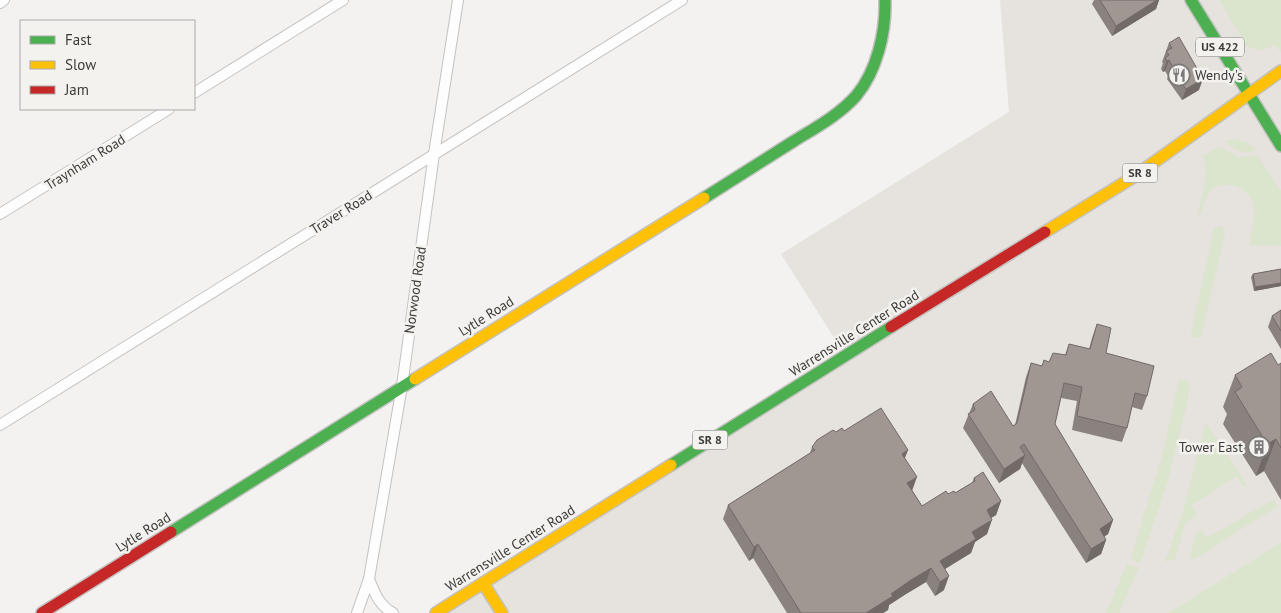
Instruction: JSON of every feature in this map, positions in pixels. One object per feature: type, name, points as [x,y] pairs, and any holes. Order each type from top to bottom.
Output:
[{"type":"main road","name":"Lytle Road","points":[[42,613],[823,123],[857,96],[878,56],[887,15],[886,0]]},
{"type":"main road","name":"US 422","points":[[1191,0],[1281,146]]},
{"type":"main road","name":"Warrensville Center Road","points":[[436,613],[849,353],[1135,176],[1281,71]]},
{"type":"main road","points":[[483,583],[502,613]]},
{"type":"street","points":[[0,2],[4,0]]},
{"type":"street","points":[[195,92],[343,0]]},
{"type":"street","name":"Norwood Road","points":[[357,613],[369,579],[402,386],[434,154],[458,0]]},
{"type":"street","name":"Traver Road","points":[[0,426],[682,0]]},
{"type":"street","name":"Traynham Road","points":[[0,214],[167,110]]},
{"type":"street","points":[[369,579],[376,597],[385,608],[393,613]]},
{"type":"shaded area","points":[[1000,0],[1281,0],[1281,542],[1168,613],[436,613],[845,355],[781,254],[1009,112]]},
{"type":"green space","points":[[1219,0],[1281,0],[1281,52],[1275,45],[1261,51],[1247,46]]},
{"type":"green space","points":[[1235,139],[1247,142],[1256,150],[1252,152],[1239,151],[1225,141]]},
{"type":"green space","points":[[1219,147],[1239,157],[1258,156],[1281,191],[1281,246],[1249,245],[1254,218],[1253,203],[1246,192],[1235,186],[1222,185],[1211,190],[1205,199],[1200,215],[1197,216],[1206,170],[1203,156]]},
{"type":"green space","points":[[1220,226],[1224,229],[1225,233],[1201,336],[1194,338],[1191,334],[1214,229]]},
{"type":"green space","points":[[1181,380],[1188,381],[1190,385],[1187,402],[1167,483],[1141,561],[1137,562],[1131,558],[1164,449],[1178,382]]},
{"type":"green space","points":[[1207,424],[1246,484],[1243,486],[1237,476],[1192,505],[1197,515],[1185,524],[1175,559],[1165,562],[1183,512],[1205,425]]},
{"type":"green space","points":[[1274,499],[1278,506],[1192,559],[1190,556],[1197,532],[1201,530],[1207,538]]},
{"type":"green space","points":[[1281,542],[1281,613],[1168,613]]},
{"type":"green space","points":[[1127,564],[1138,568],[1119,613],[1106,613]]},
{"type":"building","points":[[1100,0],[1157,0],[1116,26]]},
{"type":"building","points":[[1179,37],[1203,79],[1186,89],[1171,68],[1173,67],[1169,60],[1167,61],[1165,58],[1169,55],[1166,51],[1172,48],[1169,43]]},
{"type":"building","points":[[1281,269],[1281,283],[1255,287],[1253,274]]},
{"type":"building","points":[[1281,310],[1281,331],[1272,316]]},
{"type":"building","points":[[1097,324],[1111,328],[1106,353],[1154,366],[1147,396],[1135,393],[1127,428],[1077,416],[1082,387],[1064,383],[1055,424],[1113,520],[1100,529],[1106,540],[1091,549],[1024,444],[1020,447],[1025,455],[1004,469],[968,414],[975,410],[973,404],[991,391],[1013,426],[1017,423],[1031,363],[1042,366],[1044,360],[1049,362],[1053,353],[1066,355],[1069,344],[1090,349]]},
{"type":"building","points":[[1271,353],[1278,365],[1281,363],[1281,448],[1276,439],[1267,444],[1235,392],[1242,387],[1235,375]]},
{"type":"building","points":[[881,408],[908,450],[902,454],[917,477],[907,483],[922,506],[946,491],[948,494],[954,491],[955,493],[975,481],[974,478],[983,472],[1001,501],[987,510],[992,520],[972,532],[976,539],[940,561],[949,576],[940,582],[931,568],[911,580],[891,594],[893,596],[866,613],[801,613],[758,544],[754,547],[728,505],[815,450],[812,447],[817,440],[833,430],[836,432],[842,428],[844,431]]},
{"type":"traffic: fast","points":[[704,198],[826,121],[856,96],[870,75],[879,51],[884,25],[885,0]]},
{"type":"traffic: fast","points":[[1191,0],[1281,146]]},
{"type":"traffic: fast","points":[[671,465],[891,327]]},
{"type":"traffic: fast","points":[[171,532],[415,379]]},
{"type":"traffic: slow","points":[[1045,232],[1135,176],[1281,71]]},
{"type":"traffic: slow","points":[[415,379],[704,198]]},
{"type":"traffic: slow","points":[[502,613],[483,583],[671,465]]},
{"type":"traffic: slow","points":[[436,613],[483,583]]},
{"type":"traffic: jam","points":[[891,327],[1045,232]]},
{"type":"traffic: jam","points":[[42,613],[171,532]]},
{"type":"place","name":"Wendy's","points":[[1179,75]]},
{"type":"place","name":"Tower East","points":[[1259,447]]}]
